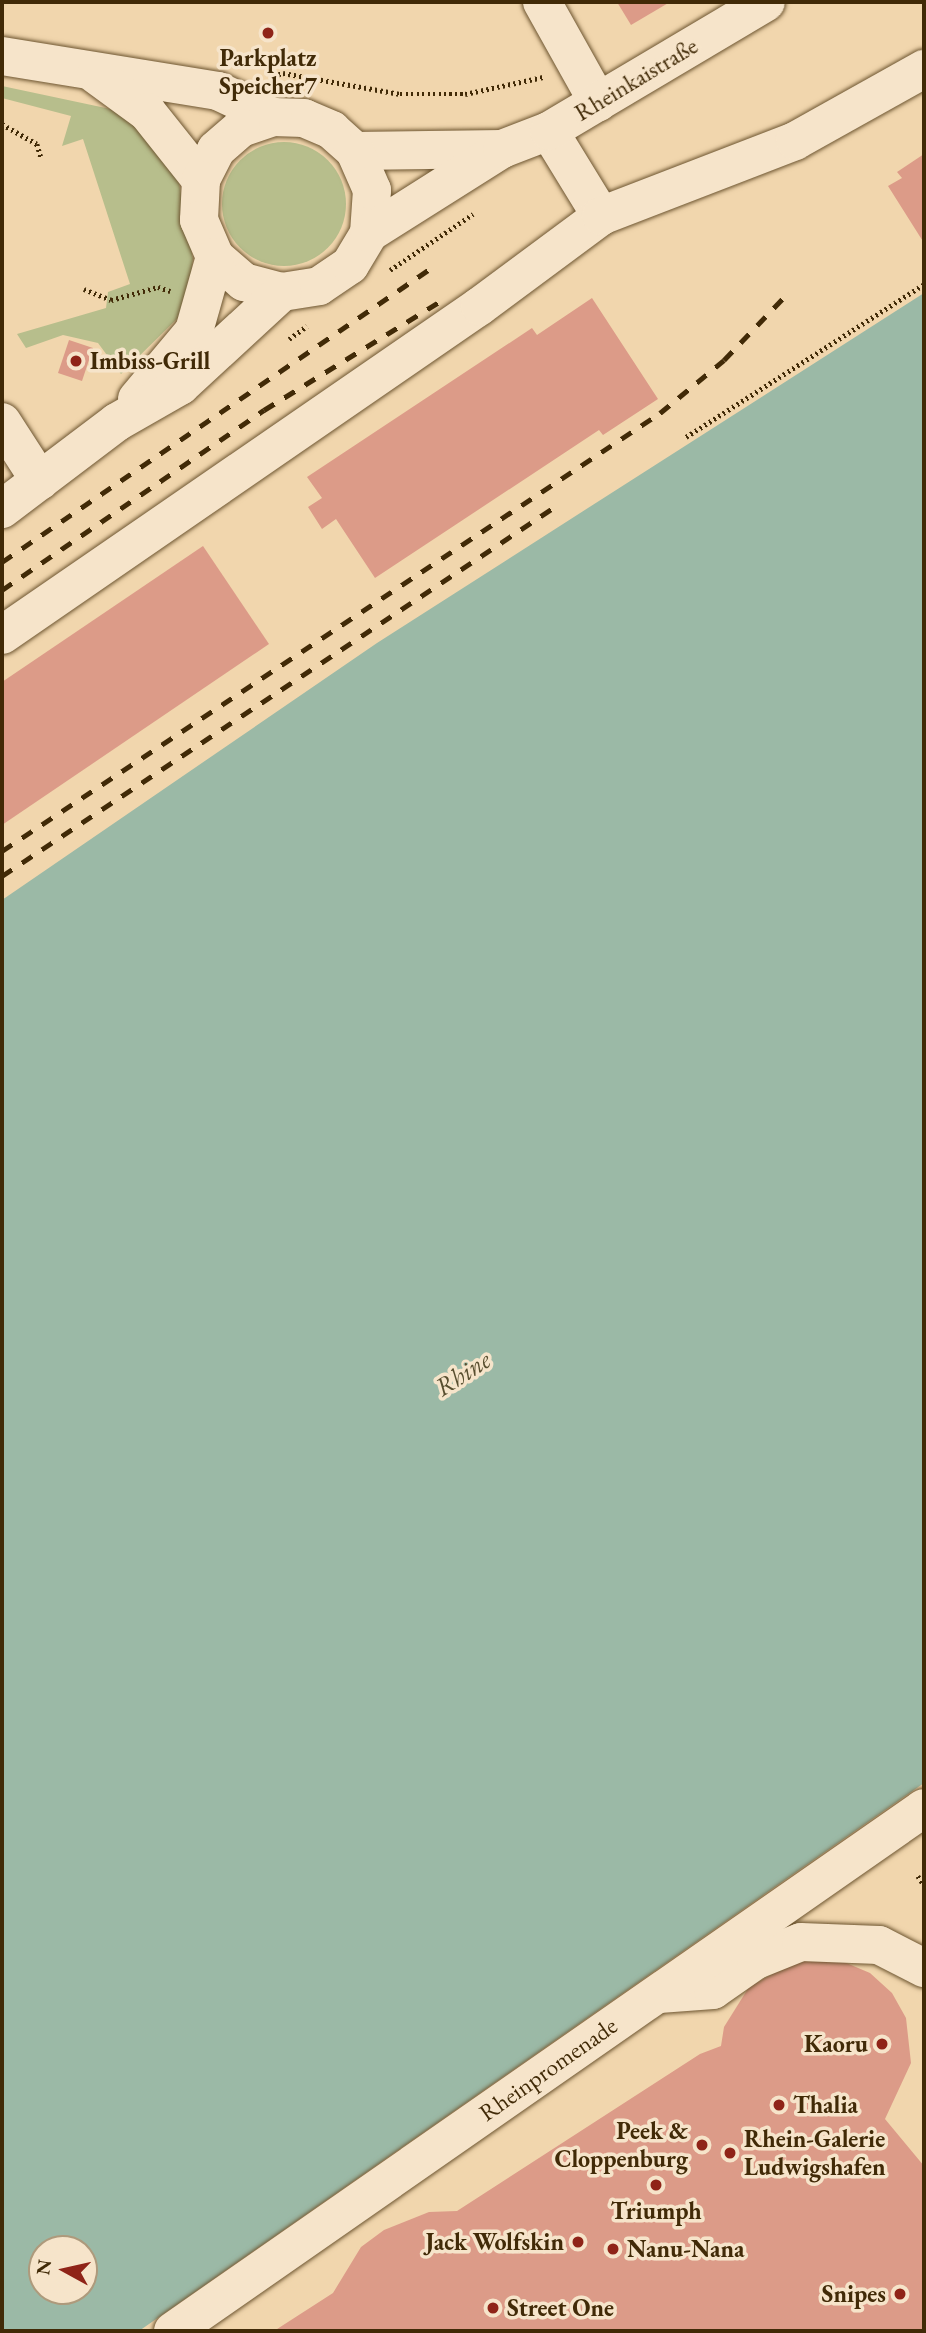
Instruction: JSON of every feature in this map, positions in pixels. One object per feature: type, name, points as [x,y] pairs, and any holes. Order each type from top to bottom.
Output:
[{"type":"street","points":[[542,2],[598,102]]},
{"type":"street","name":"Rheinkaistraße","points":[[369,233],[502,149],[549,131],[766,2]]},
{"type":"street","points":[[2,56],[94,74],[218,91],[273,117]]},
{"type":"street","points":[[2,635],[480,306],[601,216],[794,141],[924,69]]},
{"type":"street","points":[[94,74],[147,112],[201,180]]},
{"type":"street","points":[[273,117],[304,118],[332,130],[355,150],[372,190],[369,233],[350,265],[319,286],[282,292],[244,282],[215,257],[199,220],[201,180],[216,150],[241,128],[273,117]]},
{"type":"street","points":[[549,131],[601,216]]},
{"type":"street","name":"Rheinkaistraße","points":[[355,150],[502,149]]},
{"type":"street","points":[[117,422],[194,331],[215,257]]},
{"type":"street","points":[[2,509],[117,422],[180,386],[282,292]]},
{"type":"street","points":[[2,422],[40,481]]},
{"type":"street","name":"Rheinpromenade","points":[[173,2331],[924,1808]]},
{"type":"street","points":[[654,1995],[713,1990],[756,1960],[801,1942],[879,1945],[924,1968]]},
{"type":"path","points":[[270,76],[283,73],[400,94],[465,94],[534,80],[576,63]]},
{"type":"path","points":[[2,124],[37,144],[41,157]]},
{"type":"path","points":[[686,437],[924,284]]},
{"type":"path","points":[[918,1876],[924,1885]]},
{"type":"green space","points":[[2,86],[115,110],[142,125],[178,178],[193,259],[186,310],[121,374],[98,343],[63,335],[26,348],[17,334],[106,308],[108,292],[130,284],[83,139],[62,146],[71,116],[2,98]]},
{"type":"green space","points":[[284,142],[308,147],[328,160],[341,180],[346,204],[341,228],[328,248],[308,261],[284,266],[260,261],[240,248],[227,228],[222,204],[227,180],[240,160],[260,147]]},
{"type":"water","name":"Rhine","points":[[924,293],[924,1783],[139,2331],[2,2331],[2,900],[377,643]]},
{"type":"building","points":[[617,2],[670,2],[631,25]]},
{"type":"building","points":[[924,154],[924,243],[888,186],[902,178],[897,172]]},
{"type":"building","points":[[592,298],[658,399],[603,435],[599,430],[375,578],[336,519],[322,529],[308,507],[322,498],[307,477],[532,328],[537,335]]},
{"type":"building","name":"Imbiss-Grill","points":[[69,340],[93,348],[82,381],[58,373]]},
{"type":"building","points":[[203,546],[269,644],[2,825],[2,682]]},
{"type":"building","name":"Rhein-Galerie Ludwigshafen","points":[[800,1959],[844,1962],[870,1973],[892,1993],[906,2018],[911,2063],[885,2119],[924,2166],[924,2331],[274,2331],[333,2293],[361,2247],[384,2230],[429,2212],[457,2211],[700,2054],[721,2046],[724,2027],[749,1987]]},
{"type":"railway","points":[[2,562],[431,268]]},
{"type":"railway","points":[[2,851],[660,413],[724,360],[788,293]]},
{"type":"railway","points":[[2,590],[264,410],[447,297]]},
{"type":"railway","points":[[2,876],[559,504]]},
{"type":"place","name":"Parkplatz Speicher7","points":[[268,33]]},
{"type":"place","name":"Imbiss-Grill","points":[[76,361]]},
{"type":"place","name":"Kaoru","points":[[882,2044]]},
{"type":"place","name":"Thalia","points":[[779,2105]]},
{"type":"place","name":"Peek & Cloppenburg","points":[[702,2145]]},
{"type":"place","name":"Rhein-Galerie Ludwigshafen","points":[[730,2153]]},
{"type":"place","name":"Triumph","points":[[656,2185]]},
{"type":"place","name":"Jack Wolfskin","points":[[578,2242]]},
{"type":"place","name":"Nanu-Nana","points":[[613,2249]]},
{"type":"place","name":"Snipes","points":[[900,2294]]},
{"type":"place","name":"Street One","points":[[493,2308]]}]
